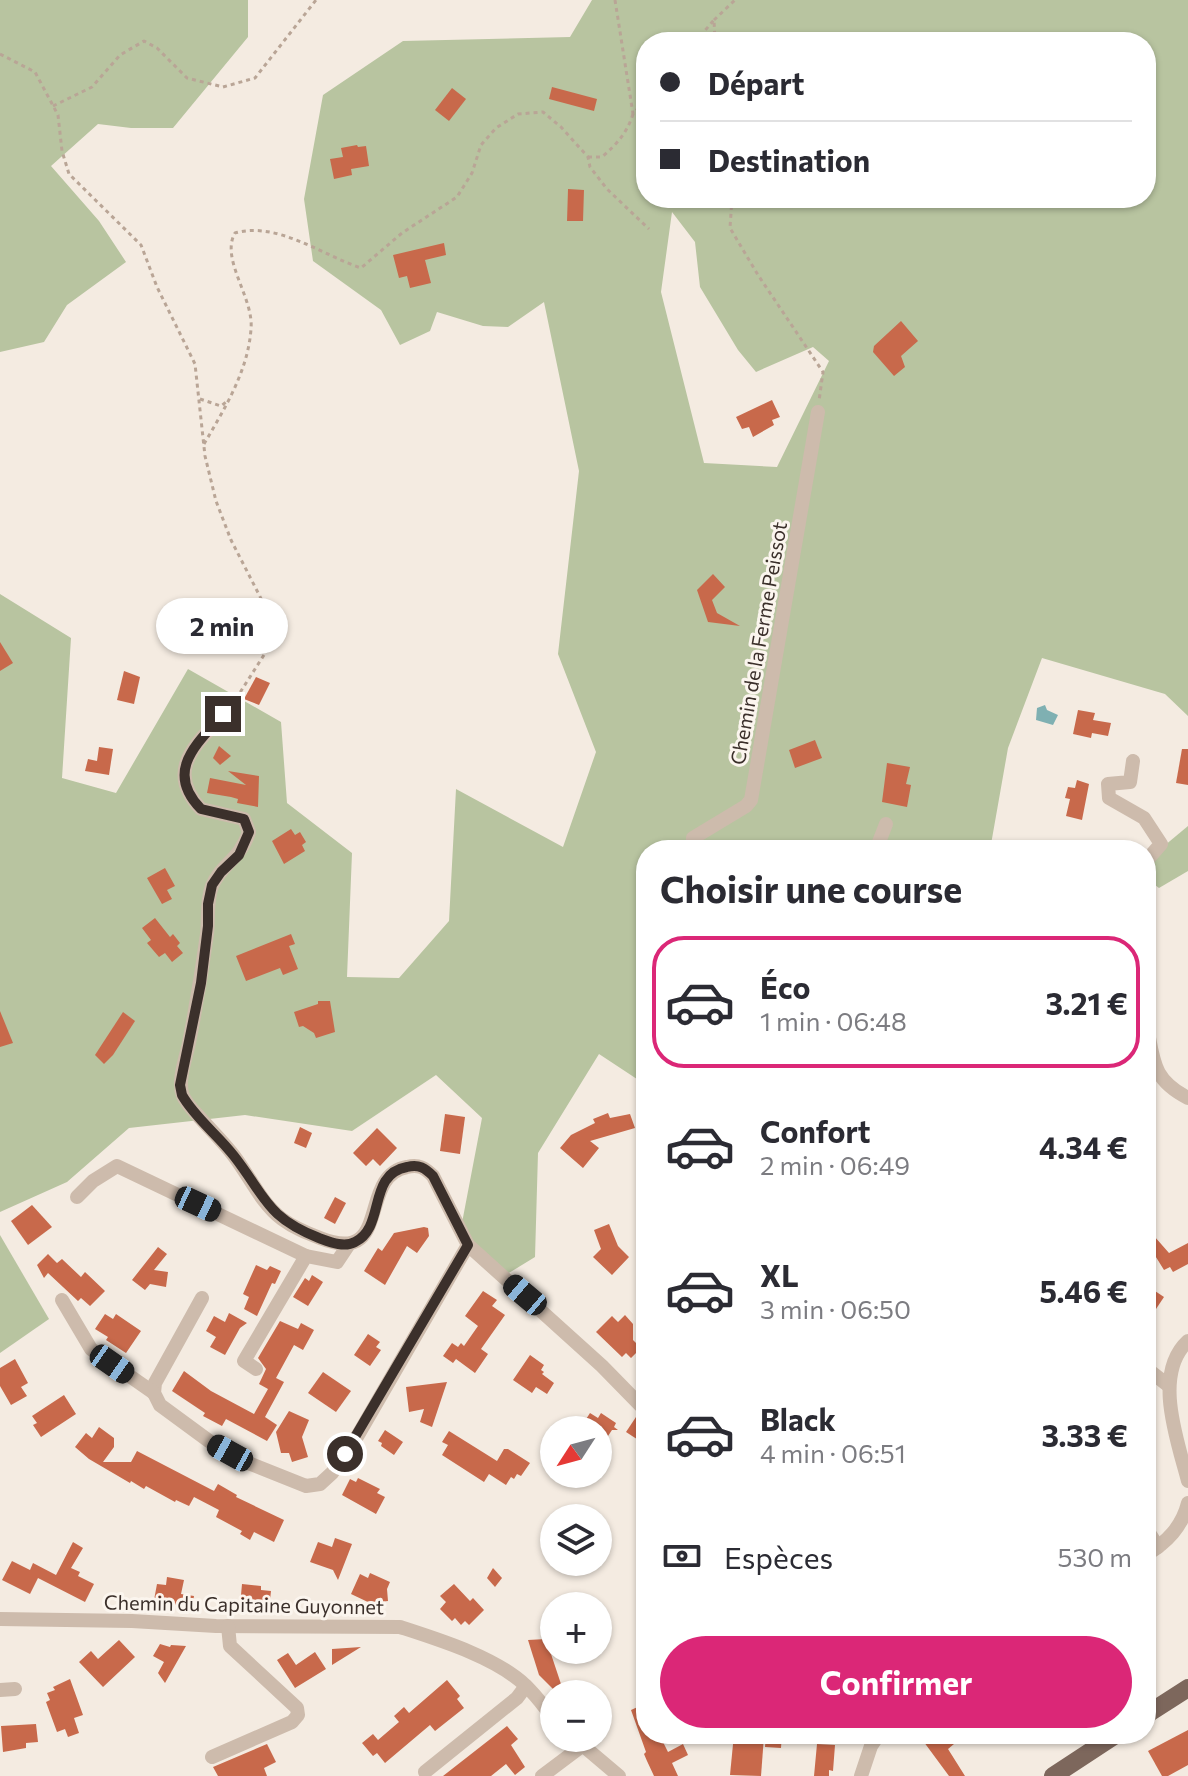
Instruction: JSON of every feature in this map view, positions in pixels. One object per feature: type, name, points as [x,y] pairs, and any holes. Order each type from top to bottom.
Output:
[{"type":"main road","points":[[1156,1709],[1188,1688]]},
{"type":"main road","points":[[1053,1776],[1102,1744]]},
{"type":"street","name":"Chemin de la Ferme Peissot","points":[[693,840],[751,800],[818,412]]},
{"type":"street","points":[[223,714],[190,753],[185,767],[186,788],[201,809],[244,819],[249,832],[245,846],[221,872],[210,895],[201,983],[180,1085],[182,1095],[233,1155],[280,1218],[295,1228],[332,1243],[349,1244],[366,1233],[387,1176],[396,1169],[415,1165],[425,1168],[433,1176],[468,1245],[636,1401]]},
{"type":"street","points":[[1133,761],[1130,782],[1108,784],[1109,798],[1144,818],[1161,844],[1156,850]]},
{"type":"street","points":[[880,840],[886,824]]},
{"type":"street","points":[[1156,1064],[1159,1076],[1168,1088],[1188,1098]]},
{"type":"street","points":[[77,1197],[93,1181],[117,1166],[306,1256],[337,1262],[349,1244]]},
{"type":"street","points":[[62,1300],[91,1349],[154,1393],[160,1405],[174,1417],[251,1464],[306,1486],[320,1484],[332,1473],[358,1435],[468,1245]]},
{"type":"street","points":[[256,1369],[244,1361],[306,1256]]},
{"type":"street","points":[[154,1393],[155,1383],[202,1298]]},
{"type":"street","points":[[1188,1341],[1183,1345],[1174,1366],[1169,1386],[1172,1422],[1188,1481]]},
{"type":"street","points":[[1156,1376],[1169,1386]]},
{"type":"street","points":[[1171,1409],[1188,1441]]},
{"type":"street","points":[[1156,1548],[1167,1541],[1179,1525],[1188,1503]]},
{"type":"street","name":"Chemin du Capitaine Guyonnet","points":[[0,1619],[228,1626],[400,1627],[502,1667],[526,1686],[540,1702]]},
{"type":"street","points":[[212,1757],[292,1722],[298,1715],[297,1708],[230,1646],[228,1626]]},
{"type":"street","points":[[425,1772],[517,1698],[526,1686]]},
{"type":"street","points":[[861,1776],[872,1744]]},
{"type":"street","points":[[542,1776],[567,1752]]},
{"type":"street","points":[[590,1752],[619,1776]]},
{"type":"path","points":[[53,106],[92,87],[120,55],[144,41],[157,48],[187,78],[223,87],[255,78],[316,0]]},
{"type":"path","points":[[615,0],[633,114]]},
{"type":"path","points":[[704,32],[735,0]]},
{"type":"path","points":[[714,20],[715,32]]},
{"type":"path","points":[[0,54],[35,72],[58,115],[62,151],[69,174],[141,245],[157,287],[195,364],[204,444],[216,501],[231,540],[271,618],[273,632],[271,644],[259,667],[223,714]]},
{"type":"path","points":[[588,157],[602,157],[613,147],[627,131],[636,111]]},
{"type":"path","points":[[204,444],[230,400],[243,368],[252,325],[231,253],[230,241],[235,233],[249,229],[279,235],[361,268],[402,233],[457,197],[472,173],[481,145],[496,128],[518,114],[543,112],[588,157],[590,167],[607,189],[649,229]]},
{"type":"path","points":[[731,208],[730,228],[823,372],[818,412]]},
{"type":"path","points":[[200,399],[221,406],[230,400]]},
{"type":"green space","points":[[0,0],[248,0],[248,37],[173,128],[98,124],[51,166],[99,221],[126,262],[67,305],[44,342],[0,352]]},
{"type":"green space","points":[[592,0],[1188,0],[1188,716],[1165,694],[1042,658],[1008,748],[992,840],[636,840],[636,1078],[599,1054],[538,1153],[535,1257],[504,1276],[461,1228],[482,1118],[436,1075],[352,1131],[245,1115],[129,1128],[67,1182],[0,1212],[0,594],[71,638],[62,778],[116,793],[188,669],[281,722],[287,803],[352,853],[347,977],[399,978],[449,921],[456,789],[563,847],[596,752],[558,654],[579,471],[544,302],[508,327],[483,326],[437,312],[430,331],[400,345],[381,310],[313,261],[304,199],[323,95],[403,41],[570,37]],"holes":[[[672,212],[695,242],[700,287],[738,350],[756,372],[813,347],[829,361],[777,467],[704,463],[661,292]]]},
{"type":"green space","points":[[1188,826],[1188,871],[1159,888],[1156,886],[1156,853]]},
{"type":"green space","points":[[0,1235],[49,1319],[0,1353]]},
{"type":"water","points":[[1045,705],[1047,710],[1058,715],[1053,725],[1036,720],[1037,708]]},
{"type":"building","points":[[552,87],[597,99],[594,111],[549,99]]},
{"type":"building","points":[[452,88],[466,99],[449,121],[435,110]]},
{"type":"building","points":[[366,146],[369,166],[351,169],[352,175],[334,179],[330,159],[343,157],[341,148]]},
{"type":"building","points":[[568,189],[584,190],[583,221],[567,221]]},
{"type":"building","points":[[444,243],[446,255],[425,260],[431,283],[410,288],[407,276],[399,278],[393,255]]},
{"type":"building","points":[[901,321],[918,341],[901,356],[905,367],[894,376],[873,352],[874,346]]},
{"type":"building","points":[[772,400],[780,417],[772,420],[774,425],[753,437],[749,427],[742,429],[736,417]]},
{"type":"building","points":[[713,574],[725,587],[712,600],[717,613],[740,626],[708,622],[697,590]]},
{"type":"building","points":[[0,642],[13,663],[0,671]]},
{"type":"building","points":[[124,671],[140,677],[134,704],[117,700]]},
{"type":"building","points":[[256,677],[270,683],[259,705],[244,699]]},
{"type":"building","points":[[1078,710],[1095,713],[1093,720],[1111,723],[1108,736],[1092,733],[1091,738],[1073,734]]},
{"type":"building","points":[[815,740],[822,758],[795,768],[789,750]]},
{"type":"building","points":[[219,746],[231,756],[220,765],[213,758]]},
{"type":"building","points":[[99,747],[113,749],[109,775],[85,771],[88,759],[97,761]]},
{"type":"building","points":[[1182,749],[1188,749],[1188,785],[1176,783]]},
{"type":"building","points":[[887,763],[910,767],[906,784],[911,785],[907,807],[882,802]]},
{"type":"building","points":[[228,771],[259,776],[258,807],[237,803],[238,799],[231,797],[207,793],[210,778],[246,785]]},
{"type":"building","points":[[1077,780],[1089,784],[1082,820],[1066,816],[1070,799],[1065,798],[1068,787],[1075,788]]},
{"type":"building","points":[[291,829],[295,835],[300,832],[306,842],[302,845],[305,851],[284,864],[272,841]]},
{"type":"building","points":[[165,868],[175,886],[167,890],[172,899],[162,904],[147,878]]},
{"type":"building","points":[[155,918],[170,937],[173,934],[180,943],[177,946],[183,953],[172,962],[165,953],[159,957],[147,943],[151,940],[142,928]]},
{"type":"building","points":[[291,934],[295,944],[289,946],[298,969],[283,975],[280,968],[246,981],[236,956]]},
{"type":"building","points":[[318,1001],[330,1001],[335,1032],[316,1038],[314,1033],[303,1026],[299,1027],[294,1012],[318,1004]]},
{"type":"building","points":[[0,1011],[13,1043],[0,1047]]},
{"type":"building","points":[[123,1012],[135,1021],[104,1064],[95,1055]]},
{"type":"building","points":[[608,1113],[610,1118],[630,1114],[635,1128],[590,1141],[599,1148],[583,1168],[560,1148],[571,1135],[595,1123],[593,1119]]},
{"type":"building","points":[[445,1114],[465,1117],[460,1154],[440,1151]]},
{"type":"building","points":[[300,1127],[312,1133],[306,1148],[294,1143]]},
{"type":"building","points":[[377,1128],[397,1148],[380,1166],[373,1159],[366,1166],[353,1153]]},
{"type":"building","points":[[335,1197],[346,1203],[335,1224],[324,1218]]},
{"type":"building","points":[[32,1205],[52,1227],[28,1245],[11,1221]]},
{"type":"building","points":[[609,1224],[618,1246],[629,1257],[612,1275],[593,1257],[601,1249],[594,1230]]},
{"type":"building","points":[[428,1228],[429,1236],[417,1253],[407,1246],[385,1285],[364,1271],[378,1248],[382,1251],[394,1233]]},
{"type":"building","points":[[1156,1238],[1169,1253],[1188,1243],[1188,1264],[1173,1272],[1170,1267],[1164,1270],[1156,1257]]},
{"type":"building","points":[[158,1247],[167,1254],[154,1270],[168,1272],[166,1287],[150,1284],[145,1290],[132,1280]]},
{"type":"building","points":[[48,1254],[57,1263],[62,1259],[81,1277],[85,1272],[105,1291],[90,1306],[81,1298],[78,1301],[48,1273],[44,1278],[37,1265]]},
{"type":"building","points":[[256,1265],[281,1271],[257,1316],[244,1309],[249,1297],[243,1294]]},
{"type":"building","points":[[312,1275],[323,1282],[308,1306],[293,1297],[305,1278],[309,1281]]},
{"type":"building","points":[[483,1291],[497,1300],[492,1306],[505,1315],[481,1349],[488,1354],[475,1373],[456,1359],[453,1363],[443,1356],[452,1343],[458,1347],[461,1343],[464,1346],[478,1326],[465,1316]]},
{"type":"building","points":[[1156,1292],[1164,1297],[1156,1309]]},
{"type":"building","points":[[229,1313],[247,1323],[240,1328],[225,1355],[210,1347],[216,1337],[206,1331],[214,1316],[225,1322]]},
{"type":"building","points":[[105,1314],[113,1319],[116,1314],[141,1331],[126,1353],[95,1329]]},
{"type":"building","points":[[625,1315],[633,1324],[636,1353],[631,1358],[626,1353],[622,1357],[596,1332],[612,1316],[618,1322]]},
{"type":"building","points":[[280,1321],[298,1329],[301,1323],[314,1330],[303,1350],[294,1345],[276,1378],[284,1382],[265,1417],[277,1425],[267,1441],[226,1419],[222,1426],[203,1416],[205,1413],[172,1391],[184,1371],[211,1391],[254,1414],[268,1389],[259,1384],[266,1369],[258,1358]]},
{"type":"building","points":[[368,1334],[380,1342],[376,1347],[381,1350],[370,1366],[354,1355]]},
{"type":"building","points":[[530,1355],[544,1365],[542,1374],[554,1383],[547,1394],[536,1387],[532,1393],[513,1380]]},
{"type":"building","points":[[15,1359],[28,1383],[21,1387],[27,1396],[11,1405],[0,1386],[0,1368]]},
{"type":"building","points":[[323,1372],[351,1391],[336,1412],[308,1393]]},
{"type":"building","points":[[447,1382],[432,1427],[420,1422],[424,1409],[409,1412],[406,1387]]},
{"type":"building","points":[[64,1395],[76,1414],[41,1437],[33,1425],[37,1423],[32,1416]]},
{"type":"building","points":[[289,1411],[309,1420],[302,1437],[308,1457],[292,1462],[289,1453],[281,1453],[276,1432]]},
{"type":"building","points":[[636,1417],[636,1438],[626,1432]]},
{"type":"building","points":[[99,1427],[114,1438],[114,1447],[103,1462],[131,1462],[137,1451],[214,1491],[218,1484],[236,1497],[284,1520],[274,1542],[254,1532],[250,1540],[240,1534],[242,1531],[216,1517],[219,1510],[194,1497],[189,1506],[175,1502],[146,1486],[144,1489],[130,1483],[89,1459],[75,1447],[86,1433],[92,1438]]},
{"type":"building","points":[[385,1430],[403,1442],[394,1455],[378,1441]]},
{"type":"building","points":[[449,1431],[497,1461],[504,1449],[508,1449],[530,1463],[521,1476],[511,1477],[506,1485],[489,1474],[484,1482],[442,1455],[448,1445],[442,1442]]},
{"type":"building","points":[[358,1478],[380,1489],[377,1493],[385,1497],[376,1514],[342,1495],[350,1479],[356,1482]]},
{"type":"building","points":[[335,1538],[352,1544],[338,1580],[333,1570],[310,1562],[318,1542],[332,1547]]},
{"type":"building","points":[[73,1542],[83,1548],[71,1568],[80,1572],[78,1576],[94,1584],[85,1602],[38,1578],[30,1594],[2,1580],[12,1561],[30,1570],[33,1563],[56,1575]]},
{"type":"building","points":[[493,1568],[502,1578],[495,1587],[487,1578]]},
{"type":"building","points":[[370,1573],[390,1582],[388,1601],[370,1603],[351,1594],[360,1574],[368,1578]]},
{"type":"building","points":[[167,1577],[184,1580],[181,1594],[194,1596],[192,1608],[154,1600],[157,1584],[166,1585]]},
{"type":"building","points":[[242,1584],[261,1586],[261,1590],[271,1591],[269,1609],[240,1606]]},
{"type":"building","points":[[454,1584],[484,1610],[469,1625],[465,1621],[461,1625],[455,1618],[452,1621],[440,1609],[446,1602],[440,1596]]},
{"type":"building","points":[[540,1639],[540,1664],[554,1664],[559,1680],[544,1680],[539,1675],[528,1640]]},
{"type":"building","points":[[119,1640],[135,1657],[103,1687],[79,1662],[91,1651],[98,1659]]},
{"type":"building","points":[[160,1644],[186,1646],[165,1683],[158,1673],[164,1662],[153,1656]]},
{"type":"building","points":[[361,1647],[332,1665],[332,1649]]},
{"type":"building","points":[[315,1652],[326,1669],[295,1688],[277,1660],[288,1653],[296,1665]]},
{"type":"building","points":[[70,1679],[83,1715],[74,1718],[79,1733],[68,1737],[65,1729],[57,1732],[46,1702],[50,1700],[47,1693],[55,1690],[53,1687]]},
{"type":"building","points":[[447,1680],[460,1696],[457,1699],[464,1708],[435,1731],[430,1725],[385,1763],[377,1753],[373,1756],[362,1743],[373,1734],[378,1740],[399,1722],[394,1716],[404,1707],[409,1713]]},
{"type":"building","points":[[636,1708],[636,1724],[631,1710]]},
{"type":"building","points":[[36,1724],[38,1742],[26,1743],[26,1748],[3,1752],[1,1726]]},
{"type":"building","points":[[507,1726],[518,1739],[511,1745],[525,1767],[515,1775],[506,1764],[491,1776],[443,1776]]},
{"type":"building","points":[[1188,1730],[1188,1765],[1162,1776],[1148,1751]]},
{"type":"building","points":[[267,1744],[276,1762],[264,1768],[267,1776],[218,1776],[213,1767]]},
{"type":"building","points":[[643,1744],[664,1744],[668,1752],[683,1744],[688,1755],[672,1763],[678,1776],[654,1776],[644,1754]]},
{"type":"building","points":[[733,1744],[763,1744],[761,1776],[730,1775]]},
{"type":"building","points":[[765,1744],[781,1744],[781,1748],[765,1747]]},
{"type":"building","points":[[817,1744],[835,1745],[833,1771],[829,1770],[829,1776],[814,1776]]},
{"type":"building","points":[[925,1744],[954,1744],[948,1749],[965,1776],[949,1776]]},
{"type":"route","points":[[223,714],[190,753],[185,767],[186,788],[201,809],[244,819],[249,832],[239,855],[212,885],[201,983],[180,1085],[182,1095],[233,1155],[265,1201],[280,1218],[295,1228],[332,1243],[358,1241],[366,1233],[387,1176],[396,1169],[415,1165],[425,1168],[433,1176],[468,1245],[345,1454]]}]
